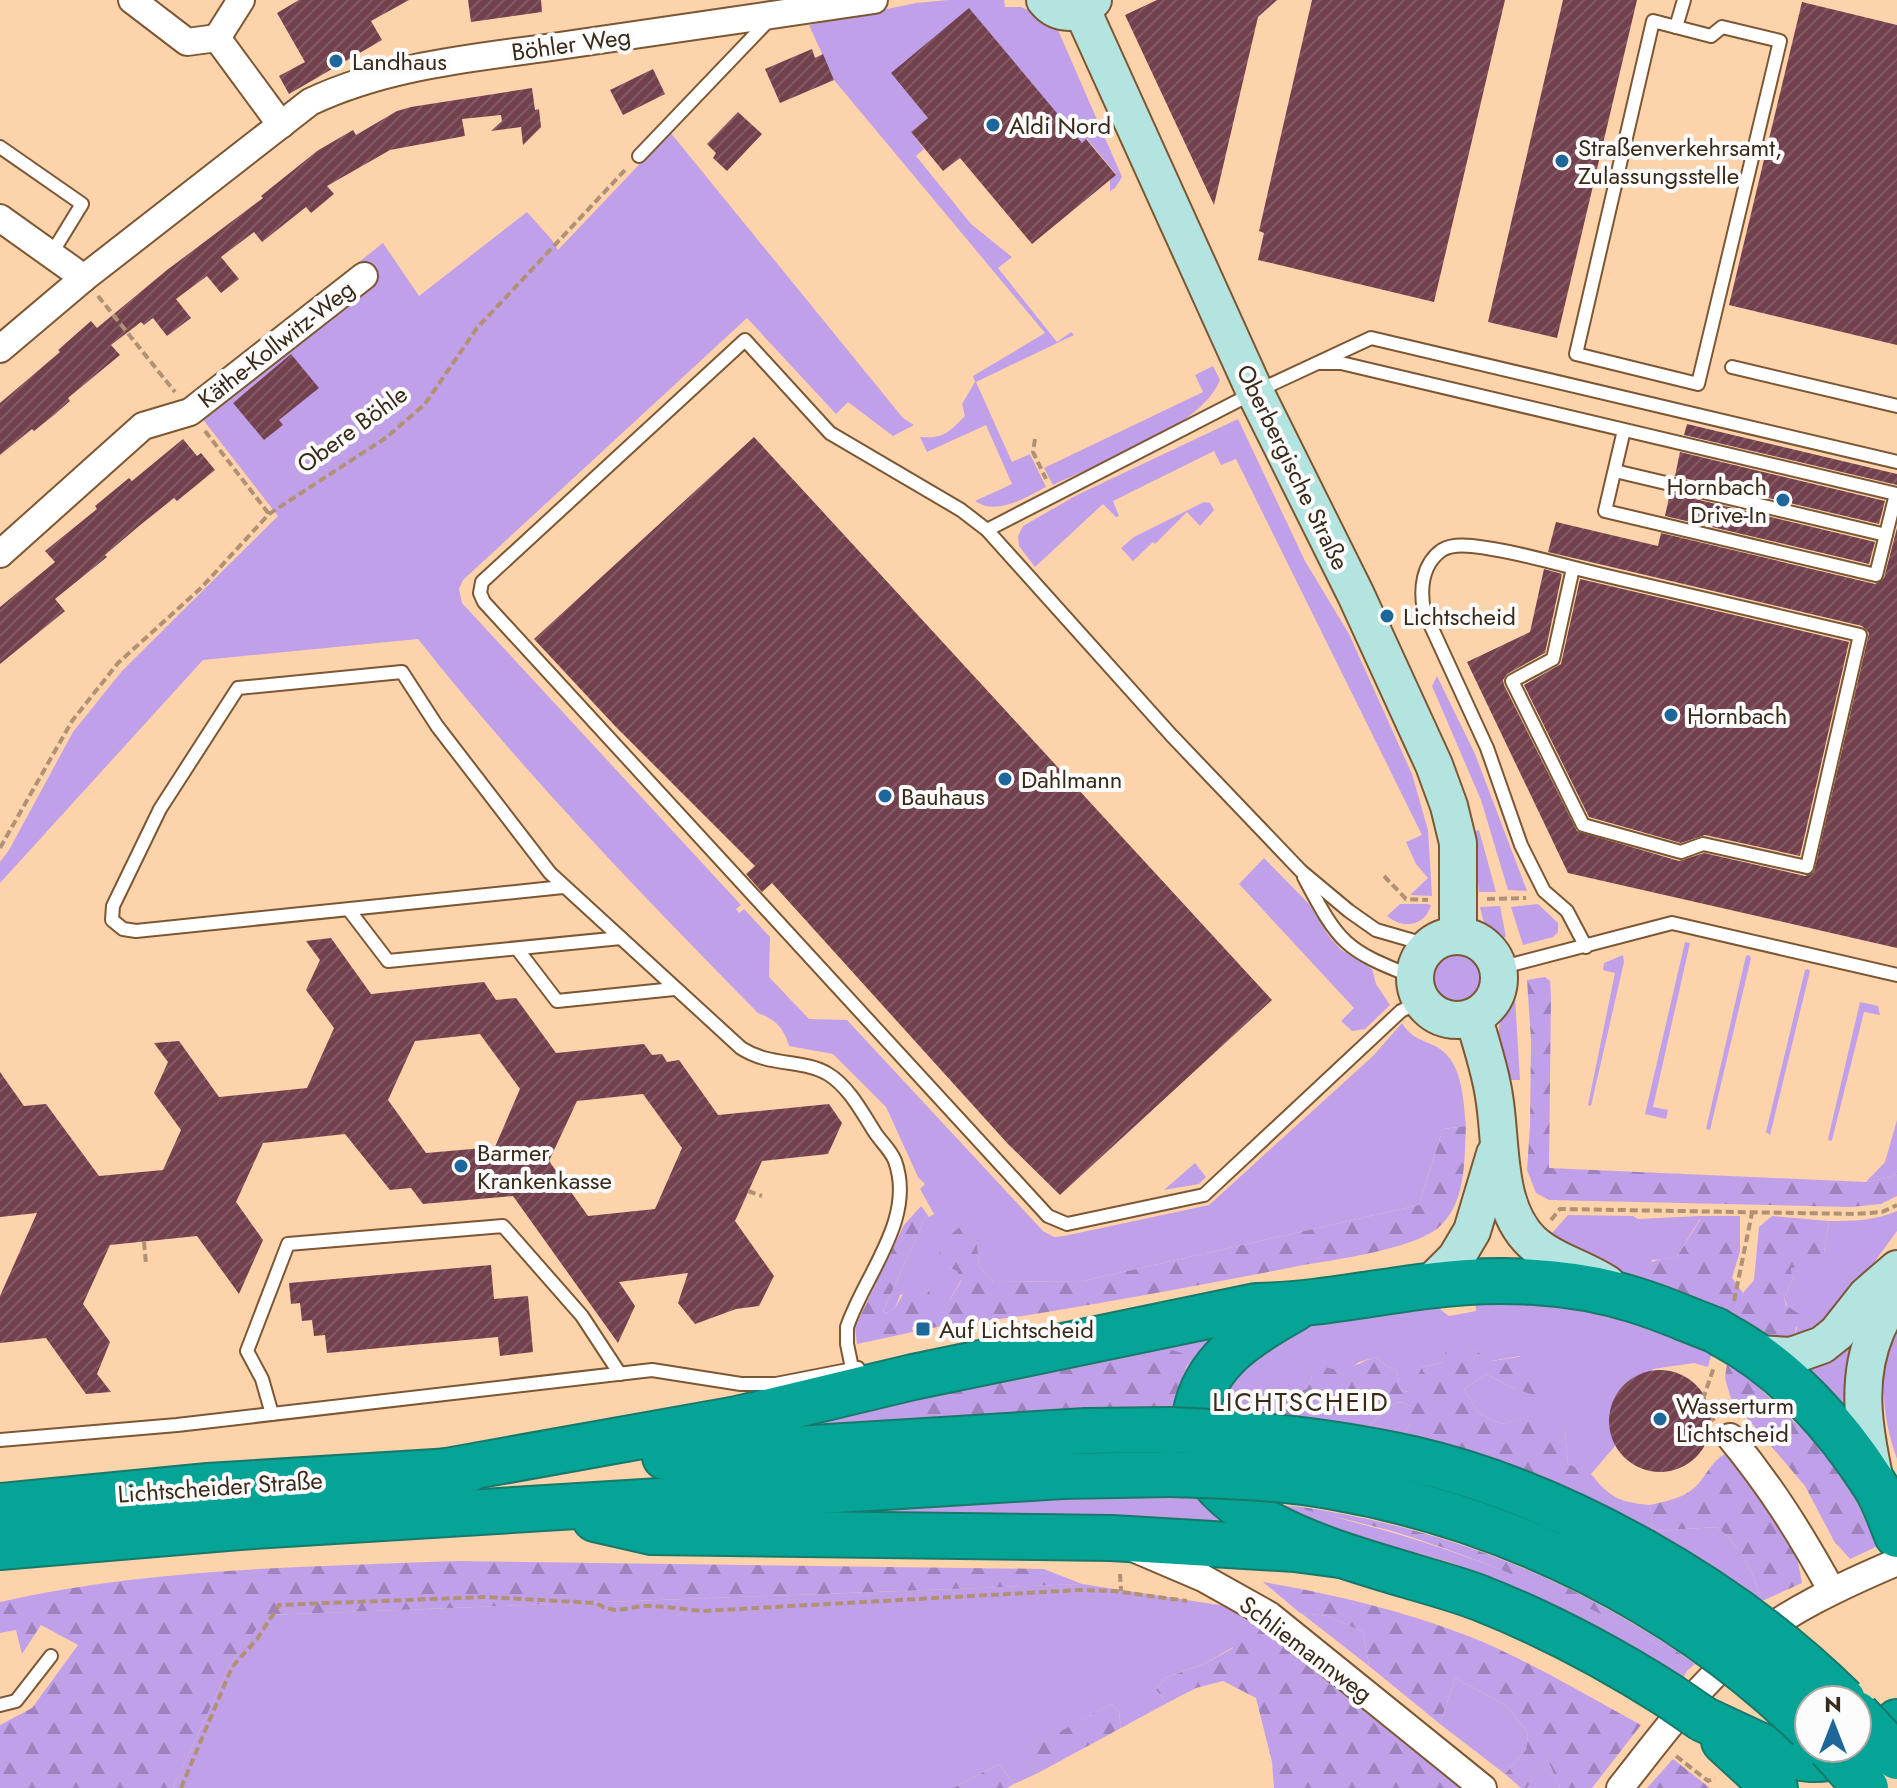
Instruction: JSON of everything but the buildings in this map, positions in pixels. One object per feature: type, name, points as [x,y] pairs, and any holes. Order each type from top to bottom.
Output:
[{"type":"highway","points":[[441,1472],[737,1419],[891,1371],[1256,1306],[1301,1305],[1429,1285],[1500,1281],[1573,1287],[1633,1299],[1731,1340],[1786,1379],[1839,1436],[1876,1486],[1897,1535]]},
{"type":"highway","points":[[1301,1305],[1244,1339],[1213,1370],[1197,1407],[1194,1424],[1198,1453],[1212,1480],[1224,1494],[1299,1541],[1452,1587],[1513,1611],[1587,1647],[1686,1707],[1772,1751],[1810,1761],[1847,1755],[1878,1738],[1897,1722]]},
{"type":"highway","points":[[441,1472],[1071,1432],[1171,1430],[1289,1438],[1414,1460],[1487,1482],[1555,1508],[1625,1542],[1712,1594],[1783,1646],[1825,1684]]},
{"type":"highway","name":"Lichtscheider Straße","points":[[0,1506],[208,1486],[441,1472]]},
{"type":"highway","name":"Lichtscheider Straße","points":[[0,1547],[129,1534],[1062,1476],[1171,1474],[1243,1477],[1332,1486],[1411,1503],[1487,1527],[1559,1558],[1659,1610],[1742,1669],[1793,1714]]},
{"type":"highway","points":[[559,1508],[652,1532],[1116,1555],[1295,1549],[1340,1555]]},
{"type":"highway","points":[[1686,1707],[1775,1788]]},
{"type":"highway","points":[[1873,1731],[1897,1757]]},
{"type":"highway","points":[[1844,1764],[1866,1788]]},
{"type":"street","points":[[132,0],[187,42],[217,38]]},
{"type":"street","points":[[217,38],[241,0]]},
{"type":"street","name":"Böhler Weg","points":[[0,349],[84,278],[310,102],[344,86],[450,62],[874,0]]},
{"type":"street","name":"Oberbergische Straße","points":[[1045,0],[1058,11],[1088,5],[1255,392],[1362,609],[1443,787],[1458,843],[1443,940]]},
{"type":"street","points":[[217,38],[281,125]]},
{"type":"street","points":[[0,218],[84,278]]},
{"type":"street","name":"Käthe-Kollwitz-Weg","points":[[0,554],[143,426],[190,412],[364,276]]},
{"type":"street","points":[[1443,940],[1476,940],[1490,951],[1499,968],[1500,982],[1496,996],[1474,1018],[1448,1020],[1435,1015],[1418,989],[1418,961],[1443,940]]},
{"type":"street","points":[[1474,1018],[1494,1095],[1497,1144],[1513,1214],[1527,1237],[1547,1254],[1595,1276],[1633,1299]]},
{"type":"street","points":[[1429,1285],[1456,1258],[1472,1231],[1497,1144]]},
{"type":"street","points":[[1731,1340],[1791,1356],[1822,1345],[1837,1333],[1867,1295],[1897,1269]]},
{"type":"street","points":[[1876,1486],[1862,1398],[1866,1366],[1876,1331],[1890,1306],[1897,1284]]},
{"type":"street","points":[[1730,1437],[1767,1481],[1796,1524],[1832,1591]]},
{"type":"street","name":"Schliemannweg","points":[[1116,1555],[1203,1578],[1269,1615],[1483,1788]]},
{"type":"street","points":[[1620,1788],[1709,1680],[1743,1647],[1832,1591],[1897,1562]]},
{"type":"lane","points":[[1676,27],[1684,0]]},
{"type":"lane","points":[[639,156],[774,15]]},
{"type":"lane","points":[[1653,21],[1676,27],[1711,36],[1722,27],[1780,41],[1698,384],[1576,354],[1653,21]]},
{"type":"lane","points":[[0,147],[82,204],[52,253]]},
{"type":"lane","points":[[987,530],[1255,392],[1371,338],[1897,462]]},
{"type":"lane","points":[[1301,871],[1332,929],[1343,941],[1357,953],[1418,989],[1401,1011],[1204,1195],[1067,1224],[1048,1216],[605,736],[484,602],[480,593],[482,582],[745,340],[830,433],[961,510],[987,530],[1172,736],[1301,871],[1376,930],[1443,940]]},
{"type":"lane","points":[[1319,363],[1341,363],[1896,494],[1876,575],[1605,511],[1624,430]]},
{"type":"lane","points":[[1732,367],[1897,406]]},
{"type":"lane","points":[[1615,471],[1886,535]]},
{"type":"lane","points":[[1573,568],[1553,659],[1512,681],[1583,825],[1681,852],[1703,844],[1807,867],[1860,635],[1546,561],[1472,546],[1459,545],[1443,550],[1430,563],[1421,594],[1424,611],[1487,748],[1521,845],[1544,891],[1567,911],[1586,947]]},
{"type":"lane","points":[[563,887],[136,931],[123,929],[112,920],[113,906],[160,809],[238,688],[402,672],[437,726],[534,855],[563,887],[674,989],[755,1057],[831,1075],[865,1116],[894,1159],[900,1186],[899,1213],[847,1327],[852,1368]]},
{"type":"lane","points":[[349,910],[388,961],[621,938]]},
{"type":"lane","points":[[1499,968],[1672,923],[1897,975]]},
{"type":"lane","points":[[518,950],[557,1001],[674,989]]},
{"type":"lane","points":[[272,1414],[262,1379],[247,1351],[288,1244],[503,1226],[582,1316],[620,1374]]},
{"type":"lane","points":[[0,1440],[272,1414],[652,1370],[741,1384],[776,1384],[852,1368],[891,1371]]},
{"type":"lane","points":[[0,1705],[16,1701],[51,1656]]},
{"type":"path","name":"Obere Böhle","points":[[0,848],[72,721],[118,663],[201,588],[269,514],[387,437],[425,404],[477,328],[639,156]]},
{"type":"path","points":[[84,278],[269,514]]},
{"type":"path","points":[[1035,439],[1033,452],[1054,495]]},
{"type":"path","points":[[1384,876],[1406,899],[1435,900]]},
{"type":"path","points":[[1481,899],[1505,898]]},
{"type":"path","points":[[748,1191],[762,1196]]},
{"type":"path","points":[[1560,1209],[1856,1214],[1882,1212],[1897,1205]]},
{"type":"path","points":[[1730,1437],[1710,1418],[1703,1399],[1731,1340],[1752,1213]]},
{"type":"path","points":[[144,1242],[146,1264]]},
{"type":"path","points":[[1116,1555],[1121,1591]]},
{"type":"path","points":[[181,1788],[232,1667],[257,1639],[279,1605],[484,1597],[596,1603],[610,1611],[642,1606],[702,1611],[1079,1590],[1121,1591],[1196,1602]]},
{"type":"path","points":[[1673,1754],[1708,1781],[1721,1776]]},
{"type":"green space","points":[[1004,0],[1005,7],[1021,7],[1033,12],[1058,30],[1122,177],[1110,191],[1110,180],[1116,174],[1087,139],[1082,143],[928,118],[911,132],[924,149],[916,156],[971,224],[1012,257],[998,268],[1057,342],[1071,332],[1074,335],[976,382],[1012,462],[1030,454],[1046,487],[1020,500],[993,507],[975,501],[1012,484],[986,425],[927,452],[920,437],[935,437],[950,430],[965,416],[962,404],[975,382],[973,376],[1045,333],[834,80],[809,25],[916,3]]},
{"type":"green space","points":[[670,132],[903,418],[914,425],[893,436],[848,402],[836,414],[747,318],[463,580],[459,589],[462,603],[741,905],[736,909],[739,913],[744,909],[770,937],[769,977],[809,1019],[847,1020],[1043,1231],[1054,1237],[1064,1236],[1209,1205],[1373,1056],[1402,1023],[1412,1035],[1443,1051],[1450,1059],[1460,1080],[1464,1103],[1466,1126],[1443,1129],[1419,1205],[1083,1281],[994,1282],[979,1266],[977,1244],[962,1225],[948,1267],[957,1271],[961,1280],[949,1301],[932,1301],[928,1289],[900,1295],[895,1308],[887,1313],[883,1311],[927,1214],[929,1217],[934,1214],[920,1189],[925,1184],[918,1177],[886,1107],[833,1054],[789,1046],[778,1025],[758,1013],[583,830],[498,736],[418,639],[203,660],[0,883],[0,862],[73,732],[122,671],[278,516],[187,399],[383,243],[419,296],[527,212],[558,250]]},
{"type":"green space","points":[[1213,366],[1220,380],[1192,414],[1147,442],[1053,485],[1044,468],[1203,392],[1195,375]]},
{"type":"green space","points":[[1238,419],[1305,561],[1349,634],[1412,774],[1428,830],[1432,896],[1410,895],[1428,878],[1416,864],[1406,842],[1422,835],[1236,459],[1221,465],[1214,451],[1113,501],[1119,516],[1116,517],[1103,504],[1035,567],[1019,546],[1018,536],[1023,526],[1077,495]]},
{"type":"green space","points":[[1204,502],[1210,503],[1214,510],[1200,526],[1187,512],[1133,561],[1121,548],[1134,537]]},
{"type":"green space","points":[[1437,676],[1475,754],[1527,891],[1508,890],[1481,800],[1432,686]]},
{"type":"green space","points":[[1479,830],[1496,892],[1479,892],[1473,832]]},
{"type":"green space","points":[[1264,858],[1309,904],[1340,949],[1372,969],[1376,984],[1390,1005],[1365,1029],[1352,1031],[1341,1021],[1354,1008],[1239,884]]},
{"type":"green space","points":[[1400,904],[1431,905],[1424,918],[1406,924],[1387,916]]},
{"type":"green space","points":[[1538,904],[1558,923],[1558,932],[1553,937],[1523,945],[1511,907]]},
{"type":"green space","points":[[1500,906],[1506,937],[1495,938],[1483,920],[1480,907]]},
{"type":"green space","points":[[1685,942],[1690,943],[1653,1107],[1668,1110],[1666,1119],[1645,1114]]},
{"type":"green space","points":[[1457,955],[1473,962],[1480,978],[1473,994],[1457,1001],[1441,994],[1434,978],[1441,962]]},
{"type":"green space","points":[[1623,955],[1624,962],[1591,1106],[1588,1105],[1615,973],[1603,970],[1604,963]]},
{"type":"green space","points":[[1746,956],[1751,958],[1710,1130],[1706,1129]]},
{"type":"green space","points":[[1808,969],[1770,1135],[1766,1132],[1805,970]]},
{"type":"green space","points":[[1545,977],[1550,981],[1551,996],[1549,1168],[1866,1182],[1897,1173],[1897,1196],[1881,1204],[1850,1207],[1549,1200],[1536,1193],[1527,1170],[1531,1040],[1527,980]]},
{"type":"green space","points":[[1515,997],[1520,1080],[1510,1080],[1500,1049],[1499,1030],[1508,999]]},
{"type":"green space","points":[[1860,1002],[1878,1006],[1880,1015],[1864,1012],[1830,1141],[1828,1139]]},
{"type":"green space","points":[[1897,1120],[1897,1173],[1866,1182],[1885,1162]]},
{"type":"green space","points":[[1466,1126],[1464,1167],[1454,1206],[1438,1228],[1411,1242],[1355,1256],[1029,1315],[932,1328],[930,1323],[912,1327],[913,1332],[857,1344],[855,1327],[904,1225],[921,1206],[927,1214],[883,1311],[886,1313],[895,1308],[907,1287],[922,1284],[933,1301],[949,1301],[961,1281],[957,1271],[948,1267],[939,1256],[941,1243],[963,1224],[977,1244],[979,1266],[994,1282],[1083,1281],[1419,1205],[1443,1129]]},
{"type":"green space","points":[[1195,1163],[1206,1177],[1199,1184],[1164,1190]]},
{"type":"green space","points":[[1897,1211],[1897,1231],[1852,1293],[1821,1327],[1794,1337],[1797,1328],[1784,1298],[1794,1277],[1790,1273],[1791,1267],[1824,1252],[1829,1221],[1872,1219]]},
{"type":"green space","points":[[1568,1215],[1633,1216],[1638,1219],[1700,1216],[1700,1219],[1676,1258],[1652,1260],[1645,1284],[1546,1240]]},
{"type":"green space","points":[[1700,1216],[1740,1216],[1740,1251],[1732,1278],[1743,1293],[1754,1280],[1759,1227],[1772,1216],[1829,1221],[1824,1252],[1805,1266],[1791,1268],[1794,1277],[1784,1298],[1786,1305],[1799,1314],[1794,1337],[1773,1338],[1758,1333],[1645,1284],[1643,1276],[1647,1265],[1656,1260],[1676,1258]]},
{"type":"green space","points":[[1475,1298],[1570,1301],[1713,1347],[1708,1367],[1694,1363],[1653,1369],[1634,1401],[1628,1431],[1591,1474],[1616,1497],[1631,1503],[1650,1505],[1653,1531],[1717,1527],[1746,1561],[1762,1601],[1673,1543],[1579,1494],[1590,1474],[1568,1464],[1565,1432],[1530,1417],[1502,1424],[1478,1413],[1464,1389],[1486,1374],[1515,1389],[1520,1356],[1491,1361],[1471,1348],[1443,1362],[1422,1367],[1410,1392],[1400,1390],[1397,1371],[1376,1357],[1359,1362],[1349,1370],[1312,1375],[1307,1389],[1284,1394],[1281,1404],[1284,1414],[1214,1409],[1241,1366],[1297,1328],[1439,1305],[1449,1316],[1476,1311]]},
{"type":"green space","points":[[1897,1328],[1897,1459],[1885,1410],[1884,1377],[1886,1360]]},
{"type":"green space","points":[[1217,1334],[1186,1374],[1189,1356],[1142,1346]]},
{"type":"green space","points":[[1456,1345],[1471,1348],[1492,1361],[1537,1354],[1545,1387],[1538,1396],[1515,1389],[1486,1374],[1464,1389],[1478,1413],[1502,1424],[1535,1417],[1549,1420],[1565,1432],[1568,1464],[1591,1474],[1579,1494],[1493,1461],[1404,1434],[1411,1422],[1411,1406],[1400,1402],[1389,1406],[1369,1426],[1284,1414],[1281,1404],[1284,1394],[1307,1389],[1312,1375],[1324,1366],[1338,1370],[1350,1368],[1376,1357],[1397,1371],[1400,1390],[1409,1392],[1422,1367],[1443,1362],[1446,1350]]},
{"type":"green space","points":[[1847,1345],[1853,1349],[1845,1406],[1840,1408],[1809,1375],[1811,1370],[1834,1357]]},
{"type":"green space","points":[[1142,1346],[1169,1349],[1190,1356],[1173,1408],[918,1426],[913,1417],[914,1403],[926,1390]]},
{"type":"green space","points":[[1727,1363],[1741,1370],[1810,1437],[1844,1476],[1878,1546],[1850,1559],[1834,1541],[1805,1486],[1731,1399],[1725,1378]]},
{"type":"green space","points":[[926,1390],[918,1426],[714,1430]]},
{"type":"green space","points":[[1400,1402],[1411,1406],[1411,1422],[1404,1434],[1369,1426],[1389,1406]]},
{"type":"green space","points":[[1725,1454],[1732,1456],[1796,1551],[1802,1583],[1762,1601],[1746,1561],[1717,1527],[1653,1531],[1650,1505],[1688,1493]]},
{"type":"green space","points":[[1208,1498],[1242,1526],[797,1515],[1055,1500]]},
{"type":"green space","points":[[1265,1503],[1313,1511],[1399,1535],[1516,1575],[1627,1627],[1662,1647],[1660,1654],[1687,1671],[1683,1678],[1602,1629],[1518,1588],[1449,1562],[1322,1527]]},
{"type":"green space","points":[[1288,1505],[1397,1526],[1501,1559],[1601,1605],[1695,1664],[1687,1671],[1659,1654],[1662,1647],[1541,1586],[1399,1533]]},
{"type":"green space","points":[[457,1561],[1044,1569],[1082,1584],[267,1615],[230,1665],[173,1788],[0,1788],[0,1725],[32,1708],[78,1645],[41,1625],[22,1654],[16,1630],[0,1633],[0,1602],[113,1582],[170,1576]]},
{"type":"green space","points":[[1263,1582],[1375,1606],[1457,1632],[1524,1661],[1641,1725],[1592,1788],[1560,1788],[1547,1758],[1527,1788],[1521,1788],[1505,1774],[1526,1750],[1528,1733],[1507,1706],[1455,1678],[1440,1724],[1369,1666],[1363,1632],[1328,1616],[1300,1613]]},
{"type":"green space","points":[[1082,1584],[1239,1608],[1233,1647],[1206,1663],[1165,1678],[1156,1690],[1167,1703],[1121,1728],[1119,1712],[1111,1704],[1023,1752],[1038,1773],[1014,1784],[999,1764],[953,1788],[173,1788],[230,1665],[266,1615]]},
{"type":"green space","points":[[1239,1608],[1468,1788],[1274,1788],[1272,1762],[1256,1698],[1223,1681],[1196,1688],[1167,1703],[1156,1690],[1165,1678],[1206,1663],[1233,1648],[1226,1627]]},
{"type":"green space","points":[[1301,1613],[1328,1616],[1363,1632],[1369,1666]]},
{"type":"green space","points":[[1455,1678],[1507,1706],[1528,1733],[1526,1750],[1505,1774],[1440,1724]]},
{"type":"green space","points":[[1111,1704],[1119,1712],[1121,1728],[1038,1773],[1022,1752]]},
{"type":"green space","points":[[1547,1757],[1560,1788],[1527,1788]]},
{"type":"green space","points":[[1673,1759],[1710,1788],[1647,1788]]},
{"type":"green space","points":[[999,1764],[1014,1784],[1007,1788],[953,1788]]},
{"type":"place","name":"Landhaus","points":[[336,61]]},
{"type":"place","name":"Aldi Nord","points":[[993,125]]},
{"type":"place","name":"Straßenverkehrsamt, Zulassungsstelle","points":[[1562,161]]},
{"type":"place","name":"Hornbach Drive-In","points":[[1783,500]]},
{"type":"place","name":"Lichtscheid","points":[[1387,616]]},
{"type":"place","name":"Hornbach","points":[[1671,715]]},
{"type":"place","name":"Dahlmann","points":[[1005,779]]},
{"type":"place","name":"Bauhaus","points":[[885,796]]},
{"type":"place","name":"Barmer Krankenkasse","points":[[461,1166]]},
{"type":"place","name":"Auf Lichtscheid","points":[[923,1329]]},
{"type":"place","name":"Wasserturm Lichtscheid","points":[[1660,1419]]},
{"type":"district","name":"LICHTSCHEID","points":[[1301,1402]]}]
